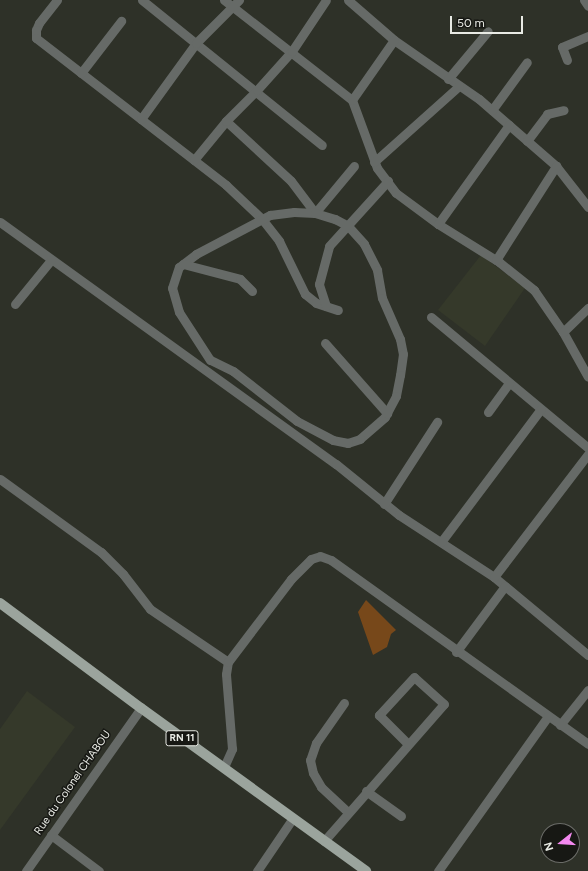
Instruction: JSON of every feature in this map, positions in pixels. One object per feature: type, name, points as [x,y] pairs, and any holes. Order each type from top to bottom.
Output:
[{"type":"main road","name":"RN 11","points":[[0,603],[141,708],[366,871]]},
{"type":"street","points":[[57,0],[39,23],[35,34],[39,41],[141,118],[226,185],[262,219],[279,241],[305,294],[316,303],[338,310]]},
{"type":"street","points":[[142,0],[257,90],[322,145]]},
{"type":"street","points":[[224,0],[236,3],[352,100],[374,162],[396,193],[438,224],[496,260],[534,290],[563,332],[588,377]]},
{"type":"street","points":[[194,160],[226,121],[257,90],[292,51],[326,0]]},
{"type":"street","points":[[348,0],[394,40],[492,110],[556,166],[588,208]]},
{"type":"street","points":[[584,0],[588,6]]},
{"type":"street","points":[[141,118],[196,43],[236,3]]},
{"type":"street","points":[[81,73],[121,21]]},
{"type":"street","points":[[448,79],[488,31]]},
{"type":"street","points":[[566,60],[562,47],[588,36]]},
{"type":"street","points":[[352,100],[394,40]]},
{"type":"street","points":[[492,110],[527,62]]},
{"type":"street","points":[[374,162],[459,86]]},
{"type":"street","points":[[527,141],[547,114],[564,110]]},
{"type":"street","points":[[226,121],[291,181],[315,213]]},
{"type":"street","points":[[438,224],[509,125]]},
{"type":"street","points":[[315,213],[354,166]]},
{"type":"street","points":[[496,260],[556,166]]},
{"type":"street","points":[[326,306],[319,284],[329,246],[388,181]]},
{"type":"street","points":[[294,212],[315,213],[348,226],[364,244],[377,270],[382,298],[400,339],[403,354],[396,396],[387,413],[360,439],[348,443],[333,440],[297,421],[242,378],[210,360],[179,312],[172,288],[175,275],[183,264],[262,219],[270,215],[294,212]]},
{"type":"street","points":[[0,222],[336,464],[384,504],[494,577],[588,655]]},
{"type":"street","points":[[14,304],[51,260]]},
{"type":"street","points":[[183,264],[240,279],[252,291]]},
{"type":"street","points":[[563,332],[588,308]]},
{"type":"street","points":[[432,317],[588,448]]},
{"type":"street","points":[[325,343],[387,413]]},
{"type":"street","points":[[234,390],[242,378]]},
{"type":"street","points":[[488,412],[510,383]]},
{"type":"street","points":[[441,542],[540,409]]},
{"type":"street","points":[[384,504],[437,422]]},
{"type":"street","points":[[494,577],[588,454]]},
{"type":"street","points":[[0,479],[101,552],[123,574],[150,609],[228,662]]},
{"type":"street","points":[[224,768],[232,749],[226,674],[228,662],[292,578],[311,560],[320,556],[331,560],[456,652],[588,744]]},
{"type":"street","points":[[456,652],[505,586]]},
{"type":"street","points":[[324,841],[366,791],[444,704],[414,677],[379,715],[408,744]]},
{"type":"street","points":[[560,725],[588,690]]},
{"type":"street","points":[[344,704],[316,743],[310,760],[313,773],[321,787],[348,812]]},
{"type":"street","name":"Rue du Colonel CHABOU","points":[[26,871],[141,708]]},
{"type":"street","points":[[438,871],[548,716]]},
{"type":"street","points":[[366,791],[400,816]]},
{"type":"street","points":[[256,871],[293,818]]},
{"type":"street","points":[[51,835],[99,871]]},
{"type":"shaded area","points":[[481,255],[525,288],[485,346],[438,310]]},
{"type":"shaded area","points":[[366,600],[396,630],[391,634],[387,647],[373,655],[358,612]]},
{"type":"shaded area","points":[[27,691],[75,727],[0,830],[0,729]]}]
